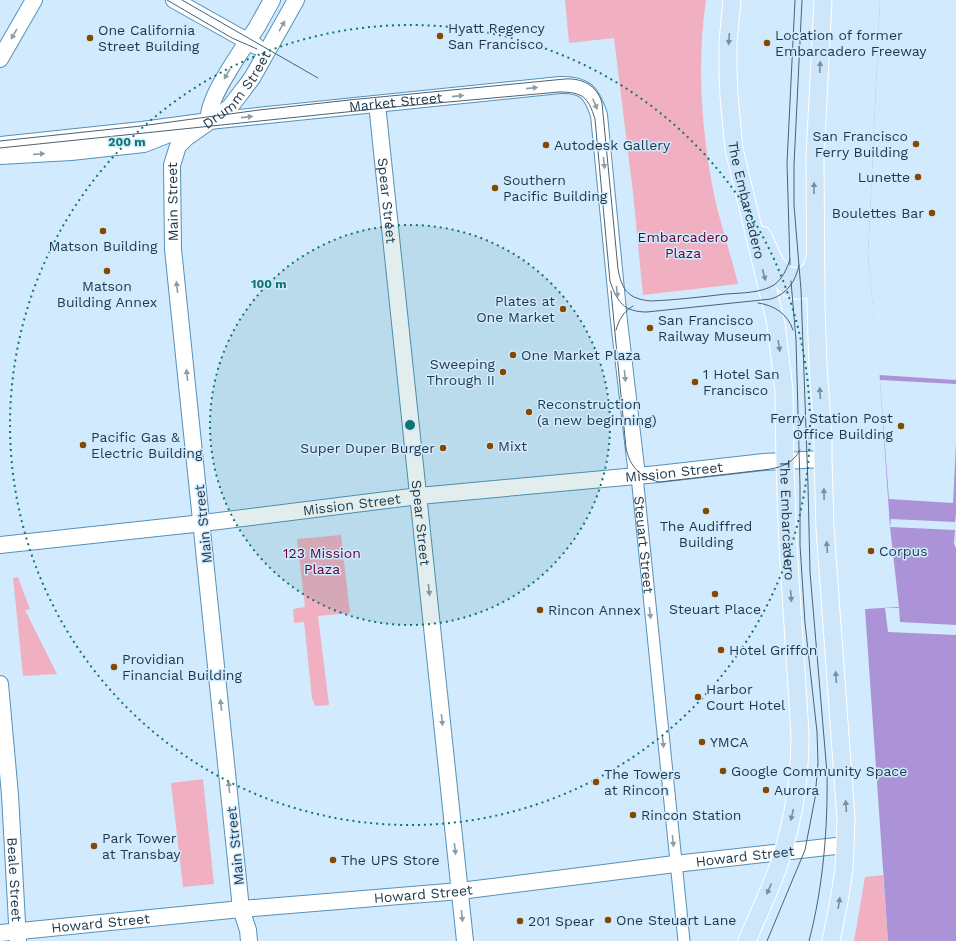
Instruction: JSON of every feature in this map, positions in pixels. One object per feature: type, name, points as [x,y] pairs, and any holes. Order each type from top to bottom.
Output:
[{"type":"main road","name":"The Embarcadero","points":[[732,0],[728,42],[729,103],[734,149],[771,299],[781,356],[784,390],[788,547],[800,734],[800,762],[795,804],[783,853],[748,941]]},
{"type":"main road","points":[[823,0],[815,157],[815,257],[818,367],[823,434],[825,528],[846,819],[844,869],[840,900],[831,941]]},
{"type":"main road","points":[[749,209],[784,284],[796,290],[816,288]]},
{"type":"main road","points":[[774,262],[785,274],[796,277],[811,269],[815,257]]},
{"type":"street","points":[[0,59],[34,0]]},
{"type":"street","points":[[174,0],[246,41],[267,51]]},
{"type":"street","name":"Drumm Street","points":[[272,0],[256,28],[246,41],[215,95],[208,117],[209,121],[230,107],[252,78],[296,0]]},
{"type":"street","name":"Market Street","points":[[0,145],[134,131],[209,121],[560,85],[575,86],[582,89]]},
{"type":"street","name":"Steuart Street","points":[[582,89],[591,96],[595,102],[599,115],[684,941]]},
{"type":"street","name":"Spear Street","points":[[377,104],[465,941]]},
{"type":"street","name":"Market Street","points":[[0,156],[70,152],[144,144],[209,121]]},
{"type":"street","name":"Main Street","points":[[209,121],[186,138],[178,146],[172,165],[173,248],[203,524],[241,909],[248,930],[249,941]]},
{"type":"street","name":"Mission Street","points":[[0,545],[203,524],[419,496],[785,461],[823,459]]},
{"type":"street","name":"Beale Street","points":[[0,684],[22,938]]},
{"type":"street","name":"Howard Street","points":[[0,933],[22,938],[241,909],[460,891],[675,864],[845,845]]},
{"type":"green space","name":"Embarcadero Plaza","points":[[565,0],[706,0],[703,23],[701,69],[705,138],[715,196],[738,284],[643,295],[633,193],[614,38],[569,43]]},
{"type":"green space","name":"123 Mission Plaza","points":[[341,535],[350,613],[318,616],[329,705],[315,706],[312,698],[304,622],[294,623],[293,609],[305,607],[297,539]]},
{"type":"green space","points":[[18,577],[30,609],[25,610],[57,674],[23,676],[13,578]]},
{"type":"green space","points":[[203,779],[214,884],[183,887],[171,783]]},
{"type":"green space","points":[[883,875],[888,941],[854,941],[865,877]]},
{"type":"shaded area","points":[[880,0],[956,0],[956,941],[888,941],[865,609],[899,607],[890,527],[880,380],[868,255]]},
{"type":"pier","name":"San Francisco Ferry Building","points":[[880,0],[956,0],[956,380],[879,375],[868,255]]},
{"type":"pier","name":"Ferry Station Post Office Building","points":[[880,380],[956,384],[956,443],[953,503],[889,499]]},
{"type":"pier","points":[[956,513],[956,549],[954,543],[955,530],[890,527],[891,519],[955,522]]},
{"type":"pier","points":[[885,608],[899,608],[900,622],[956,625],[956,635],[888,632]]},
{"type":"tram line","points":[[167,0],[232,38],[257,49]]},
{"type":"tram line","points":[[182,0],[318,78]]},
{"type":"tram line","points":[[790,265],[787,163],[795,0]]},
{"type":"tram line","points":[[802,0],[794,165],[794,205],[801,290],[810,572],[827,773],[827,815],[824,858],[818,900],[809,941]]},
{"type":"tram line","points":[[0,141],[141,126],[259,110],[349,100],[571,79],[583,81],[593,87],[602,103],[618,269],[624,288],[632,296],[651,301],[763,290],[774,285],[780,279],[788,266],[790,259]]},
{"type":"tram line","points":[[0,148],[404,106],[559,92],[574,93],[583,97],[587,101],[595,119],[610,281],[619,300],[627,308],[639,312],[647,312],[771,299],[782,294],[790,286],[796,276],[799,265]]},
{"type":"tram line","points":[[767,941],[805,850],[815,798],[818,763],[817,732],[805,623],[800,545],[796,340],[791,281]]},
{"type":"tram line","points":[[611,291],[626,448],[630,461],[641,474],[659,482],[769,469],[780,467],[789,462],[800,450]]},
{"type":"tram line","points":[[758,303],[770,306],[780,311],[788,319],[793,330]]},
{"type":"tram line","points":[[616,330],[622,316],[633,306]]},
{"type":"place","name":"Hyatt Regency San Francisco","points":[[440,36]]},
{"type":"place","name":"One California Street Building","points":[[90,38]]},
{"type":"place","name":"Location of former Embarcadero Freeway","points":[[767,43]]},
{"type":"place","name":"San Francisco Ferry Building","points":[[916,144]]},
{"type":"place","name":"Autodesk Gallery","points":[[546,145]]},
{"type":"place","name":"Lunette","points":[[918,177]]},
{"type":"place","name":"Southern Pacific Building","points":[[495,188]]},
{"type":"place","name":"Boulettes Bar","points":[[932,213]]},
{"type":"place","name":"Matson Building","points":[[103,231]]},
{"type":"place","name":"Matson Building Annex","points":[[107,271]]},
{"type":"place","name":"Plates at One Market","points":[[563,309]]},
{"type":"place","name":"San Francisco Railway Museum","points":[[650,328]]},
{"type":"place","name":"One Market Plaza","points":[[513,355]]},
{"type":"place","name":"Sweeping Through II","points":[[503,372]]},
{"type":"place","name":"1 Hotel San Francisco","points":[[695,382]]},
{"type":"place","name":"Reconstruction (a new beginning)","points":[[529,412]]},
{"type":"place","name":"Ferry Station Post Office Building","points":[[901,426]]},
{"type":"place","name":"Pacific Gas & Electric Building","points":[[83,445]]},
{"type":"place","name":"Mixt","points":[[490,446]]},
{"type":"place","name":"Super Duper Burger","points":[[443,448]]},
{"type":"place","name":"The Audiffred Building","points":[[706,511]]},
{"type":"place","name":"Corpus","points":[[871,551]]},
{"type":"place","name":"Steuart Place","points":[[715,594]]},
{"type":"place","name":"Rincon Annex","points":[[540,610]]},
{"type":"place","name":"Hotel Griffon","points":[[721,650]]},
{"type":"place","name":"Providian Financial Building","points":[[114,667]]},
{"type":"place","name":"Harbor Court Hotel","points":[[698,697]]},
{"type":"place","name":"YMCA","points":[[702,742]]},
{"type":"place","name":"Google Community Space","points":[[723,771]]},
{"type":"place","name":"The Towers at Rincon","points":[[596,782]]},
{"type":"place","name":"Aurora","points":[[766,790]]},
{"type":"place","name":"Rincon Station","points":[[633,815]]},
{"type":"place","name":"Park Tower at Transbay","points":[[94,846]]},
{"type":"place","name":"The UPS Store","points":[[333,860]]},
{"type":"place","name":"One Steuart Lane","points":[[608,920]]},
{"type":"place","name":"201 Spear","points":[[520,921]]}]
